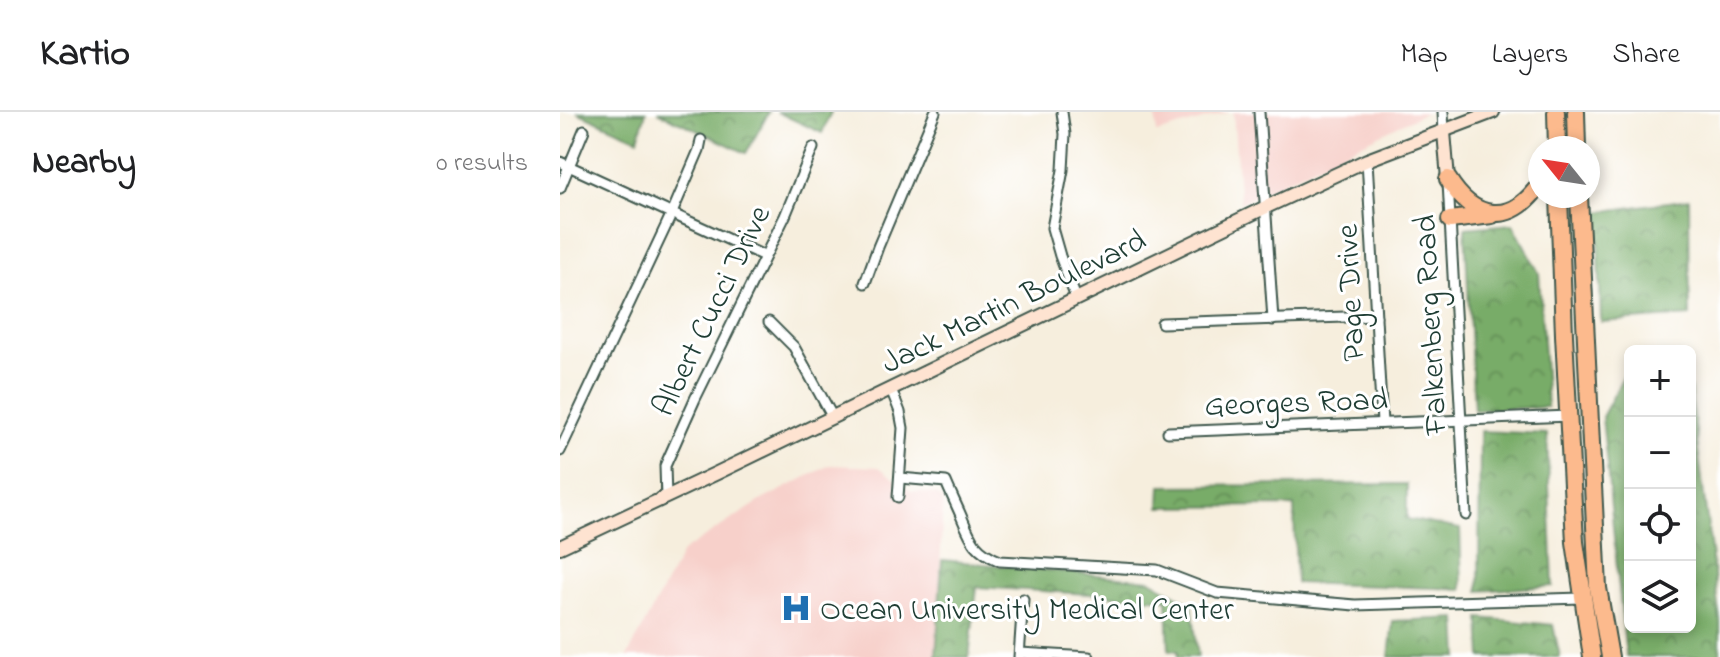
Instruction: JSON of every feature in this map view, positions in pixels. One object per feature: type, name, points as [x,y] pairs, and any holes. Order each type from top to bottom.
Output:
[{"type":"highway","points":[[1556,112],[1556,136]]},
{"type":"highway","points":[[1576,112],[1577,136]]},
{"type":"highway","points":[[1448,179],[1455,192],[1479,211],[1497,215]]},
{"type":"highway","points":[[1450,220],[1497,215],[1515,209],[1528,199]]},
{"type":"highway","points":[[1559,208],[1575,542],[1592,657]]},
{"type":"highway","points":[[1580,208],[1598,588],[1610,657]]},
{"type":"street","points":[[865,283],[935,112]]},
{"type":"street","points":[[1062,112],[1065,134],[1063,170],[1052,228],[1076,298]]},
{"type":"street","points":[[1259,112],[1273,320]]},
{"type":"street","points":[[1443,112],[1444,132]]},
{"type":"street","name":"Jack Martin Boulevard","points":[[560,547],[1266,207],[1367,160],[1493,112]]},
{"type":"street","points":[[560,188],[565,164],[584,130]]},
{"type":"street","name":"Falkenberg Road","points":[[1444,132],[1466,515]]},
{"type":"street","points":[[560,451],[565,428],[672,213],[701,140]]},
{"type":"street","name":"Albert Cucci Drive","points":[[666,498],[665,466],[785,216],[813,148]]},
{"type":"street","name":"Page Drive","points":[[1367,160],[1382,423]]},
{"type":"street","points":[[565,164],[764,256]]},
{"type":"street","points":[[1162,323],[1376,316]]},
{"type":"street","points":[[769,322],[794,347],[832,416]]},
{"type":"street","points":[[891,389],[903,428],[898,497]]},
{"type":"street","name":"Georges Road","points":[[1168,432],[1569,416]]},
{"type":"street","points":[[900,478],[946,482],[968,536],[986,555],[1000,561],[1157,570],[1217,593],[1355,605],[1582,598]]},
{"type":"street","points":[[1023,599],[1020,655],[1089,657]]},
{"type":"shaded area","points":[[1155,112],[1230,112],[1157,133]]},
{"type":"shaded area","points":[[1233,112],[1426,112],[1240,203]]},
{"type":"shaded area","name":"Ocean University Medical Center","points":[[830,465],[879,467],[911,491],[936,494],[943,499],[936,657],[627,657],[683,551],[762,500]]},
{"type":"green space","points":[[577,112],[646,112],[638,139]]},
{"type":"green space","points":[[658,112],[769,112],[746,153]]},
{"type":"green space","points":[[777,112],[831,112],[822,133]]},
{"type":"green space","points":[[1689,199],[1690,316],[1601,322],[1598,212]]},
{"type":"green space","points":[[1513,224],[1539,273],[1547,407],[1474,410],[1465,228]]},
{"type":"green space","points":[[1624,376],[1624,633],[1696,633],[1696,434],[1720,621],[1720,657],[1626,657],[1602,417]]},
{"type":"green space","points":[[1480,431],[1547,434],[1553,586],[1479,591]]},
{"type":"green space","points":[[1407,484],[1407,519],[1460,529],[1462,589],[1296,583],[1294,506],[1160,507],[1161,486]]},
{"type":"green space","points":[[942,560],[1150,580],[1192,604],[1198,657],[1178,657],[1178,651],[1169,650],[1167,599],[977,587],[969,657],[936,657]]},
{"type":"green space","points":[[1457,618],[1459,657],[1389,657],[1393,621]]},
{"type":"green space","points":[[1480,618],[1553,625],[1560,657],[1482,657]]},
{"type":"place","name":"Ocean University Medical Center","points":[[796,608]]}]
